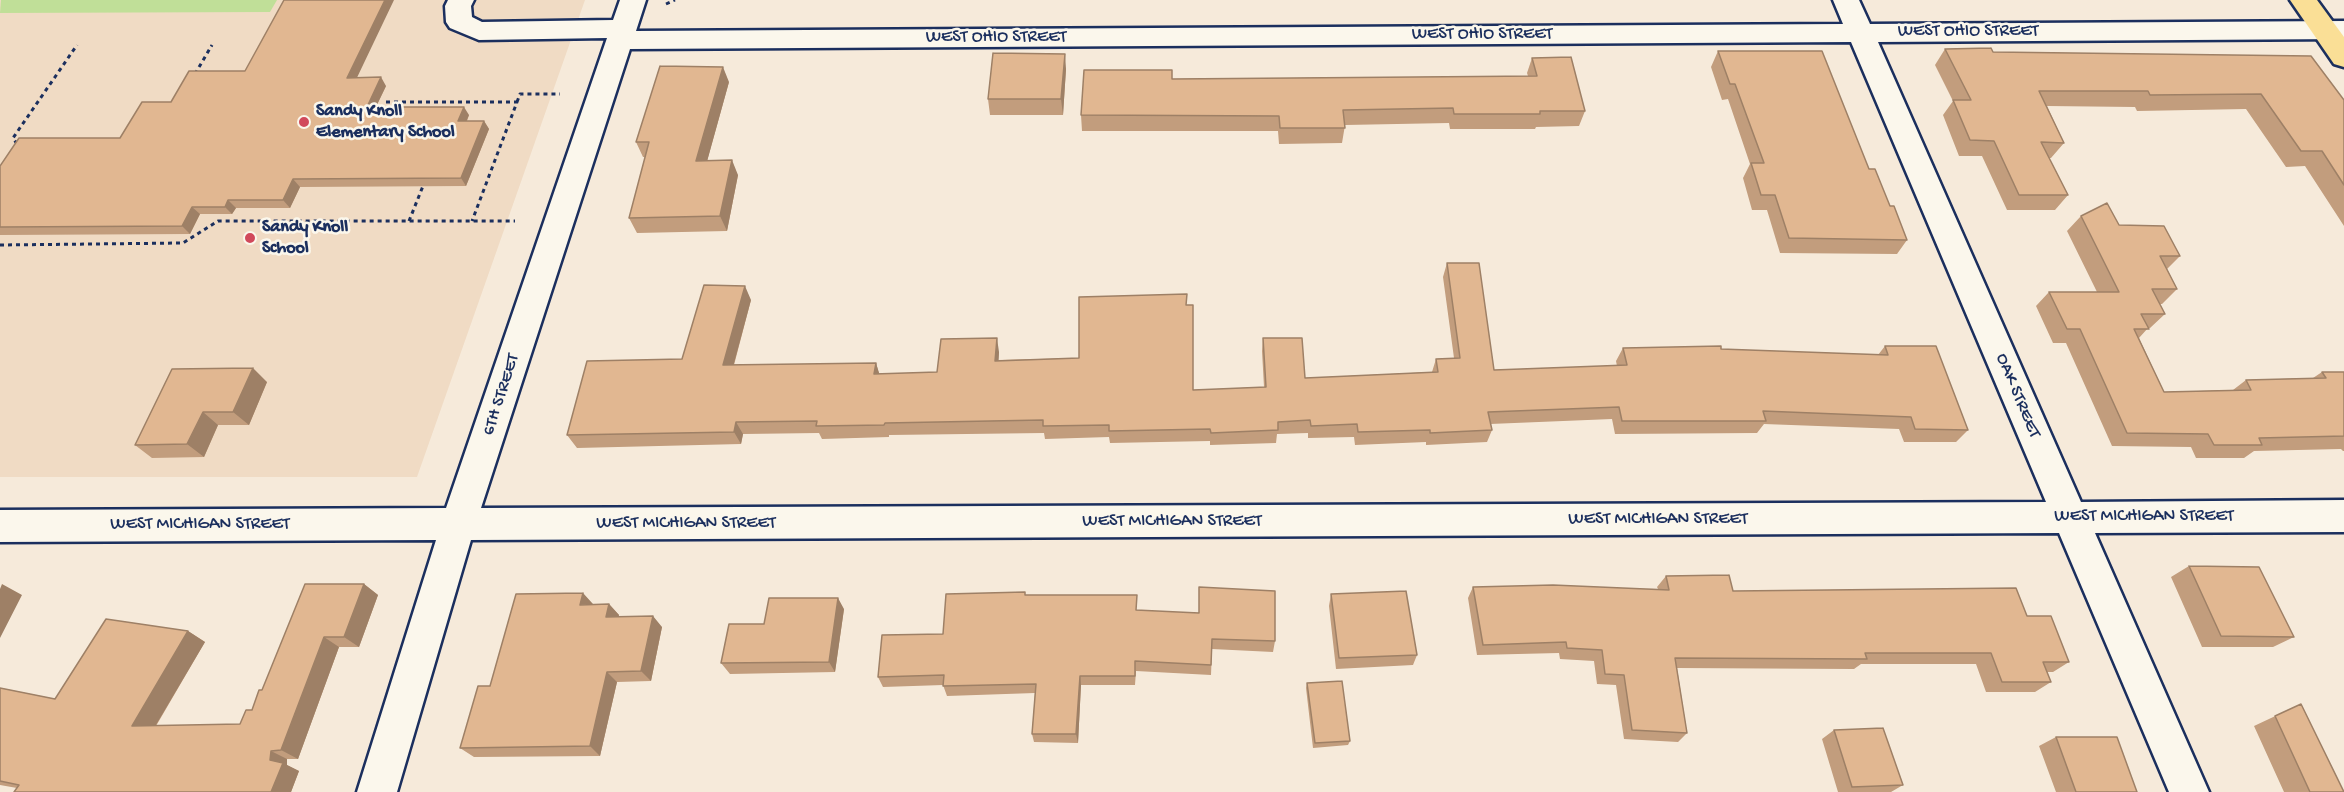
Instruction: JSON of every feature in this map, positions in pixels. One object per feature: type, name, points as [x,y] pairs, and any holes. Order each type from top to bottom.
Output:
[{"type":"main road","points":[[2303,0],[2334,31],[2344,57]]},
{"type":"street","name":"WEST OHIO STREET","points":[[461,0],[458,6],[459,22],[479,31],[626,23],[1860,33],[2334,31]]},
{"type":"street","name":"OAK STREET","points":[[1846,0],[2189,792]]},
{"type":"street","name":"6TH STREET","points":[[377,792],[458,524],[626,23]]},
{"type":"street","name":"WEST MICHIGAN STREET","points":[[0,526],[2344,516]]},
{"type":"path","points":[[666,4],[675,0]]},
{"type":"path","points":[[11,152],[17,144],[13,138],[77,45]]},
{"type":"path","points":[[194,75],[212,45]]},
{"type":"path","points":[[472,221],[520,94],[560,94]]},
{"type":"path","points":[[386,102],[517,102]]},
{"type":"path","points":[[409,221],[423,186]]},
{"type":"path","points":[[0,245],[183,243],[218,221],[515,221]]},
{"type":"shaded area","name":"Sandy Knoll School","points":[[0,0],[585,0],[417,477],[0,477]]},
{"type":"green space","points":[[1,0],[277,0],[270,12],[0,13]]},
{"type":"building","name":"Sandy Knoll Elementary School","points":[[284,0],[385,0],[347,78],[381,77],[367,107],[464,107],[458,121],[484,121],[461,178],[293,179],[283,200],[228,200],[225,207],[192,207],[182,226],[0,227],[0,166],[19,138],[120,138],[142,102],[171,102],[189,71],[245,71]]},
{"type":"building","points":[[1991,48],[1993,52],[2311,56],[2344,100],[2344,185],[2322,151],[2301,151],[2261,94],[2150,95],[2148,91],[2039,91],[2064,143],[2041,142],[2068,195],[2019,195],[1994,141],[1970,140],[1953,100],[1971,100],[1945,49]]},
{"type":"building","points":[[1718,51],[1822,51],[1869,169],[1875,169],[1890,206],[1894,206],[1907,240],[1789,238],[1775,195],[1761,195],[1751,163],[1764,163],[1735,84],[1730,84]]},
{"type":"building","points":[[993,53],[1065,54],[1061,99],[988,99]]},
{"type":"building","points":[[1571,57],[1585,111],[1540,111],[1540,114],[1454,114],[1453,108],[1343,110],[1345,128],[1280,128],[1279,116],[1081,115],[1084,70],[1172,70],[1172,79],[1537,76],[1532,58]]},
{"type":"building","points":[[660,66],[723,67],[696,161],[732,160],[720,216],[629,218],[649,142],[636,142]]},
{"type":"building","points":[[2107,203],[2119,225],[2164,226],[2180,256],[2160,256],[2177,289],[2152,289],[2165,314],[2141,314],[2149,329],[2134,329],[2164,392],[2251,390],[2246,380],[2326,378],[2322,372],[2344,372],[2344,436],[2259,438],[2262,445],[2214,445],[2208,434],[2127,433],[2080,329],[2067,329],[2049,292],[2119,292],[2081,216]]},
{"type":"building","points":[[1447,263],[1479,263],[1494,370],[1627,365],[1623,348],[1721,346],[1721,349],[1888,355],[1885,346],[1936,346],[1968,430],[1915,429],[1911,417],[1763,411],[1766,421],[1622,421],[1619,407],[1488,412],[1492,430],[1430,433],[1430,430],[1358,432],[1357,424],[1311,426],[1310,420],[1278,422],[1278,430],[1211,433],[1210,429],[1109,431],[1109,425],[1043,426],[1043,420],[816,426],[817,421],[736,422],[734,432],[567,435],[587,361],[682,359],[704,285],[745,286],[723,365],[876,363],[874,374],[937,372],[941,339],[997,338],[995,361],[1079,358],[1079,297],[1187,294],[1186,305],[1193,305],[1193,390],[1266,387],[1263,338],[1302,338],[1305,378],[1438,372],[1436,359],[1460,358]]},
{"type":"building","points":[[253,368],[233,412],[203,412],[187,444],[135,445],[172,369]]},
{"type":"building","points":[[2189,566],[2259,567],[2294,637],[2221,636]]},
{"type":"building","points":[[1729,575],[1733,591],[2016,588],[2027,616],[2051,616],[2069,662],[2043,662],[2051,682],[2002,682],[1991,653],[1865,653],[1867,659],[1675,658],[1687,733],[1632,730],[1624,675],[1605,674],[1602,650],[1567,648],[1566,642],[1483,645],[1473,587],[1553,585],[1669,590],[1666,576]]},
{"type":"building","points":[[305,584],[364,584],[344,637],[324,637],[281,750],[271,751],[270,760],[283,763],[271,792],[14,792],[19,785],[0,781],[0,688],[55,699],[106,619],[188,631],[132,726],[240,724],[246,710],[252,710],[259,690],[262,690]]},
{"type":"building","points":[[1199,587],[1275,591],[1275,641],[1212,639],[1211,665],[1135,661],[1135,676],[1080,676],[1076,734],[1032,734],[1036,684],[943,686],[944,675],[878,677],[882,635],[943,634],[946,594],[1025,592],[1025,595],[1137,595],[1136,610],[1199,613]]},
{"type":"building","points":[[1406,591],[1417,655],[1339,658],[1331,594]]},
{"type":"building","points":[[583,593],[580,605],[609,604],[606,617],[653,616],[641,671],[607,672],[590,746],[460,748],[478,686],[490,686],[516,594]]},
{"type":"building","points":[[769,598],[838,598],[829,662],[721,663],[729,624],[764,624]]},
{"type":"building","points":[[1342,681],[1350,741],[1315,743],[1307,683]]},
{"type":"building","points":[[2301,704],[2344,792],[2310,792],[2275,716]]},
{"type":"building","points":[[1883,728],[1903,785],[1852,787],[1834,730]]},
{"type":"building","points":[[2056,737],[2117,737],[2137,792],[2076,792]]},
{"type":"place","name":"Sandy Knoll Elementary School","points":[[304,122]]},
{"type":"place","name":"Sandy Knoll School","points":[[250,238]]}]
